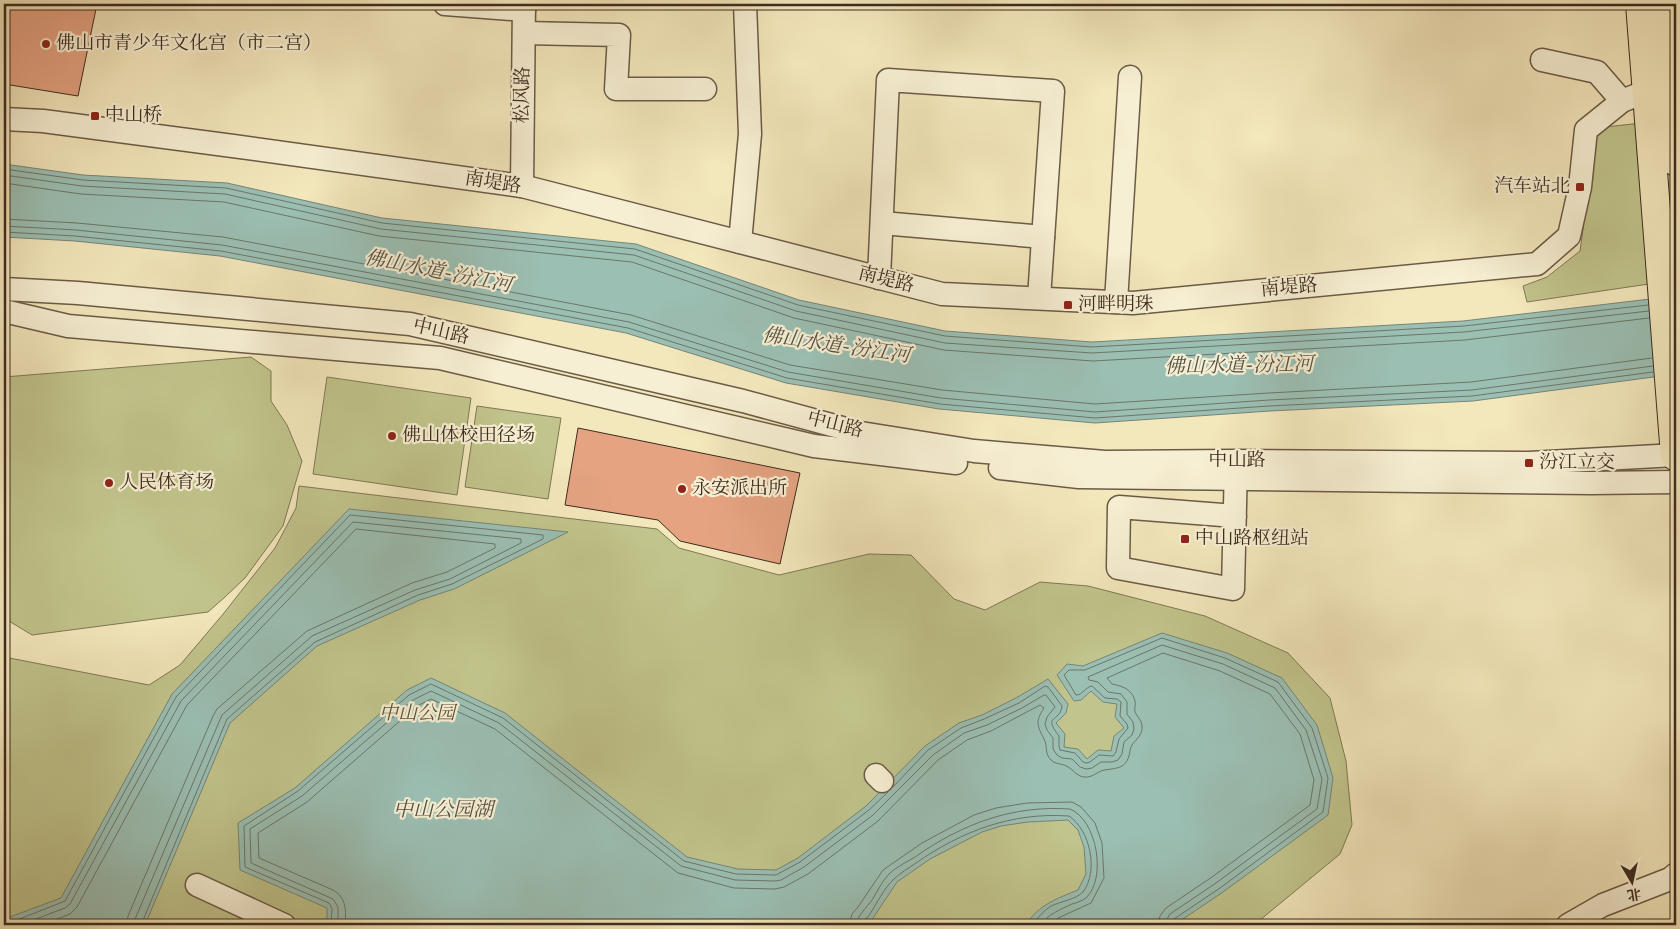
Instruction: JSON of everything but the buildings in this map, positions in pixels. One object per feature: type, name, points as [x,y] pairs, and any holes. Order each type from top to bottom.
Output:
[{"type":"main road","points":[[1640,4],[1676,465]]},
{"type":"main road","points":[[1663,4],[1646,95],[1676,155],[1676,162]]},
{"type":"street","points":[[445,4],[524,7]]},
{"type":"street","points":[[740,242],[750,134],[745,4]]},
{"type":"street","name":"松风路","points":[[522,186],[524,7]]},
{"type":"street","points":[[524,33],[619,35],[616,90],[705,89]]},
{"type":"street","points":[[1542,60],[1597,72],[1646,95]]},
{"type":"street","points":[[1116,302],[1130,76]]},
{"type":"street","points":[[879,278],[888,80],[1053,91],[1039,298]]},
{"type":"street","name":"南堤路","points":[[4,119],[43,121],[522,186],[942,294],[1143,302],[1537,264],[1569,236],[1580,187],[1586,130],[1646,95]]},
{"type":"street","points":[[882,223],[1043,237]]},
{"type":"street","name":"中山路","points":[[4,289],[78,293],[410,324],[742,401],[861,433],[974,451],[1236,470]]},
{"type":"street","name":"中山路","points":[[4,311],[68,326],[440,358],[814,446],[1079,478],[1236,470],[1529,463],[1676,465]]},
{"type":"street","points":[[1234,516],[1118,507],[1118,568],[1232,589],[1236,470]]},
{"type":"street","points":[[1568,925],[1603,905],[1670,879],[1676,874]]},
{"type":"street","points":[[197,885],[284,925]]},
{"type":"green space","points":[[1676,119],[1676,280],[1527,302],[1523,286],[1547,277],[1580,251],[1597,128]]},
{"type":"green space","points":[[251,357],[271,371],[271,401],[287,425],[302,461],[283,526],[245,578],[208,612],[32,635],[4,618],[4,377]]},
{"type":"green space","name":"佛山体校田径场","points":[[327,377],[471,398],[457,495],[313,474]]},
{"type":"green space","points":[[477,406],[561,418],[548,499],[465,487]]},
{"type":"green space","name":"中山公园","points":[[299,486],[657,529],[679,548],[779,575],[869,554],[911,555],[954,599],[985,610],[1040,582],[1088,586],[1205,616],[1288,653],[1330,698],[1346,761],[1352,825],[1340,854],[1254,925],[4,925],[4,657],[149,685],[180,665],[275,548],[296,508]]},
{"type":"water","name":"佛山水道-汾江河","points":[[4,164],[83,175],[227,183],[382,218],[636,244],[799,300],[945,331],[1092,342],[1463,321],[1676,296],[1676,374],[1473,401],[1270,411],[1095,423],[939,409],[786,383],[626,333],[220,256],[75,241],[4,237]]},
{"type":"water","points":[[349,509],[568,532],[454,589],[420,600],[317,646],[230,723],[145,925],[4,925],[7,918],[61,898],[172,694]]},
{"type":"water","name":"中山公园湖","points":[[1162,633],[1227,653],[1282,678],[1317,725],[1333,778],[1328,815],[1223,892],[1174,925],[1026,925],[1042,907],[1078,890],[1086,874],[1084,847],[1078,830],[1068,820],[1028,822],[1001,826],[982,832],[930,859],[897,882],[871,921],[865,925],[327,925],[327,908],[240,870],[238,823],[295,788],[407,690],[431,678],[505,713],[687,857],[738,869],[776,870],[798,858],[866,806],[925,746],[959,723],[982,715],[1048,679],[1068,704],[1066,713],[1056,723],[1065,734],[1064,747],[1078,749],[1087,759],[1098,750],[1111,751],[1114,736],[1124,728],[1115,717],[1117,704],[1103,702],[1091,691],[1081,700],[1074,701],[1057,675],[1067,664],[1083,666]]},
{"type":"place","name":"佛山市青少年文化宫（市二宫）","points":[[46,44]]},
{"type":"place","name":"中山桥","points":[[95,116]]},
{"type":"place","name":"汽车站北","points":[[1580,187]]},
{"type":"place","name":"河畔明珠","points":[[1068,305]]},
{"type":"place","name":"佛山体校田径场","points":[[392,436]]},
{"type":"place","name":"汾江立交","points":[[1529,463]]},
{"type":"place","name":"人民体育场","points":[[109,483]]},
{"type":"place","name":"永安派出所","points":[[682,489]]},
{"type":"place","name":"中山路枢纽站","points":[[1185,539]]}]
